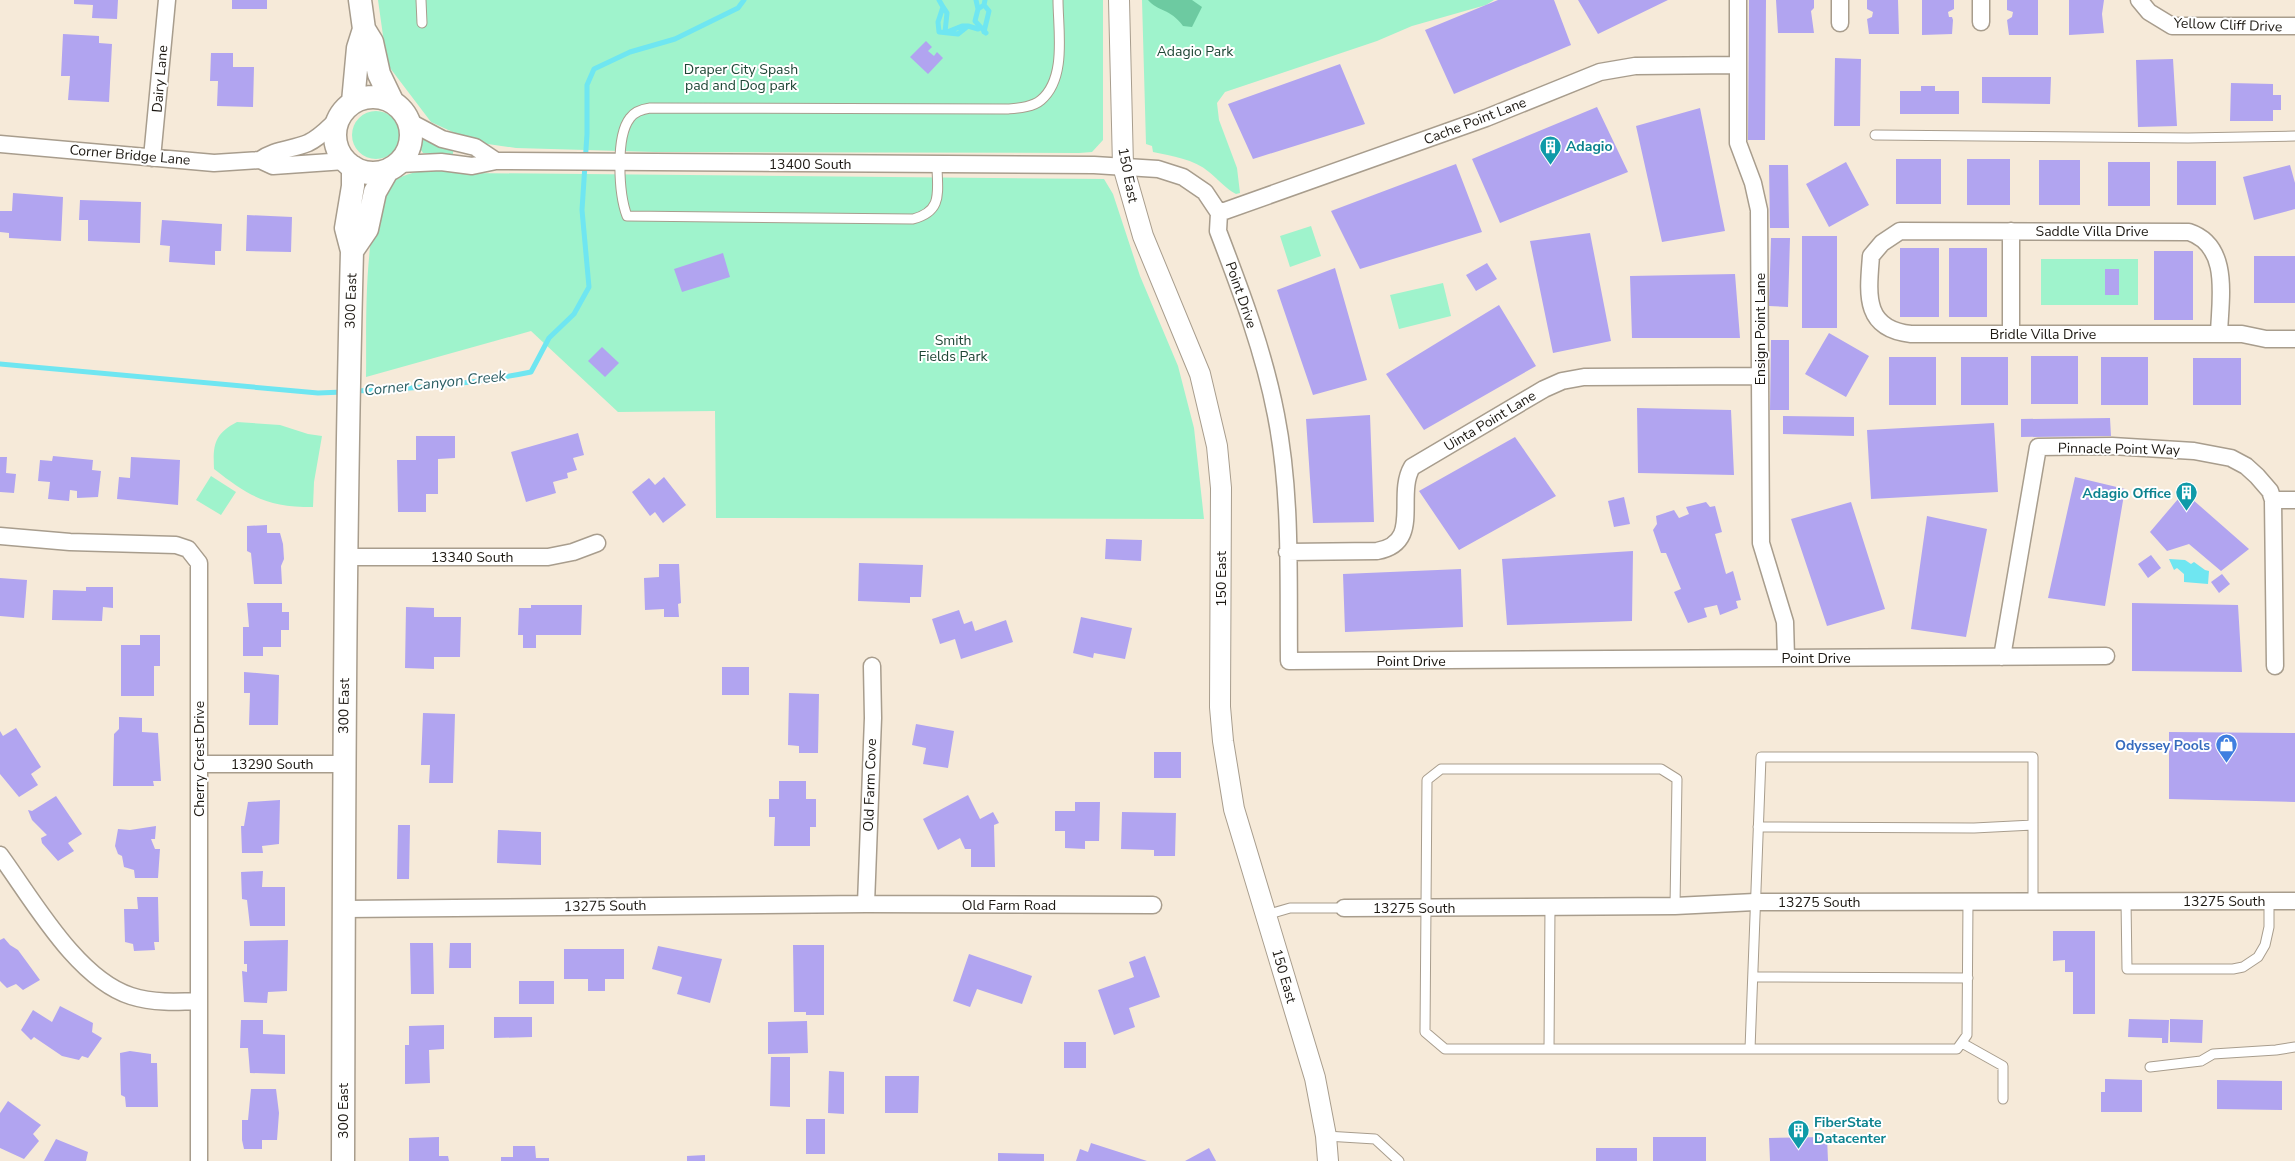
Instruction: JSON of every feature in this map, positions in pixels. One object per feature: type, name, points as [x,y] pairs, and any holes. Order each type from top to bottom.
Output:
[{"type":"main road","points":[[360,0],[364,29],[372,42],[379,74],[392,101]]},
{"type":"main road","points":[[364,29],[358,48],[346,110],[335,140],[338,151],[349,164],[369,173],[393,167]]},
{"type":"main road","points":[[346,110],[372,96],[392,101],[400,106],[410,122],[411,145],[375,192],[367,229],[352,251]]},
{"type":"main road","name":"300 East","points":[[343,1161],[346,557],[352,251],[346,228],[352,186],[349,164]]},
{"type":"street","name":"Dairy Lane","points":[[152,158],[167,0]]},
{"type":"street","name":"150 East","points":[[1119,0],[1123,166],[1143,236],[1200,374],[1215,436],[1221,488],[1220,708],[1223,741],[1234,809],[1314,1078],[1326,1136],[1328,1161]]},
{"type":"street","name":"Ensign Point Lane","points":[[1738,0],[1738,143],[1753,183],[1759,210],[1761,543],[1785,622],[1786,658]]},
{"type":"street","points":[[1840,0],[1840,23]]},
{"type":"street","points":[[1981,0],[1981,22]]},
{"type":"street","name":"Yellow Cliff Drive","points":[[2139,0],[2149,12],[2172,26],[2295,26]]},
{"type":"street","name":"Cache Point Lane","points":[[1219,213],[1486,118],[1600,72],[1635,66],[1737,65]]},
{"type":"street","name":"Corner Bridge Lane","points":[[260,160],[271,152],[309,143],[322,135],[346,110]]},
{"type":"street","points":[[410,122],[442,139],[475,147],[496,161]]},
{"type":"street","name":"Corner Bridge Lane","points":[[0,144],[214,163],[260,160],[273,166],[349,164]]},
{"type":"street","name":"13400 South","points":[[393,167],[441,162],[472,166],[496,161],[1123,166]]},
{"type":"street","points":[[1123,166],[1158,169],[1183,177],[1205,192],[1219,213]]},
{"type":"street","name":"Point Drive","points":[[1219,213],[1218,231],[1265,364],[1283,459],[1289,662],[2106,656]]},
{"type":"street","name":"Saddle Villa Drive","points":[[1882,243],[1900,231],[2178,231],[2200,236],[2208,242],[2219,263],[2219,334]]},
{"type":"street","points":[[2011,231],[2011,334]]},
{"type":"street","name":"Bridle Villa Drive","points":[[1882,243],[1871,256],[1870,300],[1874,316],[1885,327],[1898,333],[2242,334],[2266,339],[2295,339]]},
{"type":"street","name":"Uinta Point Lane","points":[[1287,552],[1377,550],[1392,546],[1402,537],[1405,530],[1406,485],[1412,467],[1544,389],[1562,381],[1584,377],[1760,376]]},
{"type":"street","name":"Pinnacle Point Way","points":[[2002,657],[2038,447],[2112,446],[2194,450],[2219,454],[2246,466],[2270,491],[2273,500]]},
{"type":"street","points":[[2275,666],[2273,500],[2295,500]]},
{"type":"street","name":"Cherry Crest Drive","points":[[0,536],[106,544],[169,544],[188,549],[196,558],[200,574],[199,1161]]},
{"type":"street","name":"13340 South","points":[[346,557],[548,557],[573,552],[597,544]]},
{"type":"street","name":"Old Farm Cove","points":[[866,904],[873,718],[872,666]]},
{"type":"street","name":"13290 South","points":[[200,764],[344,764]]},
{"type":"street","points":[[0,855],[71,953],[98,978],[117,990],[144,1000],[199,1001]]},
{"type":"street","name":"13275 South","points":[[1344,908],[1675,906],[1755,902],[2295,900]]},
{"type":"street","name":"Old Farm Road","points":[[866,904],[1153,905]]},
{"type":"street","name":"13275 South","points":[[344,909],[866,904]]},
{"type":"lane","points":[[421,0],[422,23]]},
{"type":"lane","points":[[937,164],[937,203],[928,216],[913,219],[627,216],[622,204],[622,141],[631,117],[641,110],[650,108],[1008,109],[1026,107],[1040,101],[1050,90],[1056,76],[1058,0]]},
{"type":"lane","points":[[1875,135],[2188,138],[2295,136]]},
{"type":"lane","points":[[1750,1049],[1761,757],[2033,757],[2033,902]]},
{"type":"lane","points":[[1675,906],[1677,779],[1661,768],[1441,769],[1427,780],[1425,1032],[1445,1049],[1957,1049],[1967,1035],[1968,902]]},
{"type":"lane","points":[[1758,827],[1974,828],[2033,825]]},
{"type":"lane","points":[[2126,901],[2127,969],[2233,969],[2252,963],[2262,952],[2268,935],[2269,901]]},
{"type":"lane","points":[[1549,1049],[1550,907]]},
{"type":"lane","points":[[1266,915],[1290,908],[1344,908]]},
{"type":"lane","points":[[1754,977],[1968,978]]},
{"type":"lane","points":[[1962,1043],[2003,1066],[2003,1099]]},
{"type":"lane","points":[[2150,1067],[2201,1061],[2213,1054],[2295,1047]]},
{"type":"lane","points":[[1326,1136],[1375,1139],[1399,1161]]},
{"type":"green space","name":"Draper City Spash pad and Dog park","points":[[378,0],[1103,0],[1103,140],[1092,152],[1079,153],[655,152],[516,148],[474,142],[431,122],[387,64]]},
{"type":"green space","name":"Adagio Park","points":[[1142,0],[1494,0],[1486,5],[1412,26],[1377,41],[1225,92],[1217,103],[1219,120],[1237,168],[1240,193],[1236,194],[1197,164],[1153,152],[1152,146],[1146,144]]},
{"type":"green space","points":[[1148,0],[1192,0],[1202,7],[1192,27],[1183,26],[1169,13],[1156,7]]},
{"type":"green space","points":[[376,111],[385,113],[393,118],[398,126],[400,135],[398,144],[393,152],[385,157],[376,159],[367,157],[359,152],[354,144],[352,135],[354,126],[359,118],[367,113]]},
{"type":"green space","points":[[423,139],[453,149],[453,154],[423,153],[421,150]]},
{"type":"green space","name":"Smith Fields Park","points":[[435,168],[470,173],[1104,179],[1113,194],[1140,276],[1178,366],[1194,428],[1204,519],[716,518],[715,411],[618,412],[531,331],[366,377],[366,304],[370,245],[382,197],[392,183],[402,177]]},
{"type":"green space","points":[[1311,226],[1321,256],[1290,267],[1280,236]]},
{"type":"green space","points":[[2041,259],[2138,259],[2138,305],[2041,305]]},
{"type":"green space","points":[[1443,283],[1451,316],[1399,329],[1390,295]]},
{"type":"green space","points":[[237,422],[280,425],[308,434],[322,436],[314,482],[313,507],[283,505],[260,498],[238,487],[214,469],[216,441],[229,426]]},
{"type":"green space","points":[[211,476],[236,492],[221,515],[196,500]]},
{"type":"water","points":[[2169,559],[2185,560],[2191,564],[2194,562],[2209,571],[2208,584],[2184,582],[2184,574],[2177,568],[2174,570]]},
{"type":"building","points":[[74,0],[118,0],[117,19],[92,18],[93,5],[74,4]]},
{"type":"building","points":[[232,0],[267,0],[267,9],[232,9]]},
{"type":"building","points":[[1498,0],[1554,0],[1571,45],[1454,94],[1425,30]]},
{"type":"building","points":[[1578,0],[1668,0],[1598,34]]},
{"type":"building","points":[[1749,0],[1766,0],[1765,140],[1748,140]]},
{"type":"building","points":[[1776,0],[1814,0],[1814,8],[1811,11],[1814,33],[1778,33]]},
{"type":"building","points":[[1867,0],[1898,0],[1899,34],[1869,34],[1867,19],[1872,17],[1873,12],[1867,9]]},
{"type":"building","points":[[1922,0],[1954,0],[1954,9],[1948,12],[1949,17],[1952,17],[1953,20],[1952,34],[1922,35]]},
{"type":"building","points":[[2007,0],[2038,0],[2038,35],[2009,35],[2007,20],[2012,17],[2013,12],[2007,10]]},
{"type":"building","points":[[2069,0],[2104,0],[2102,14],[2104,33],[2069,35]]},
{"type":"building","points":[[63,34],[99,36],[99,43],[112,44],[109,102],[68,100],[70,76],[61,76]]},
{"type":"building","points":[[926,41],[932,47],[928,51],[934,56],[937,52],[943,58],[928,74],[910,57]]},
{"type":"building","points":[[211,53],[233,53],[233,67],[254,67],[253,107],[217,106],[218,81],[210,81]]},
{"type":"building","points":[[1835,58],[1861,59],[1860,126],[1834,126]]},
{"type":"building","points":[[2173,59],[2177,126],[2138,127],[2136,60]]},
{"type":"building","points":[[1340,64],[1365,124],[1253,159],[1228,104]]},
{"type":"building","points":[[1982,77],[2051,77],[2050,104],[1982,103]]},
{"type":"building","points":[[2231,83],[2273,84],[2273,95],[2281,95],[2281,110],[2273,110],[2273,121],[2230,121]]},
{"type":"building","points":[[1921,86],[1935,86],[1935,91],[1959,91],[1959,114],[1900,114],[1900,91],[1921,91]]},
{"type":"building","name":"Adagio","points":[[1597,107],[1628,172],[1500,223],[1472,159]]},
{"type":"building","name":"Adagio","points":[[1700,108],[1725,231],[1662,242],[1636,126]]},
{"type":"building","points":[[1896,159],[1941,159],[1941,204],[1896,204]]},
{"type":"building","points":[[1967,159],[2010,159],[2010,205],[1967,205]]},
{"type":"building","points":[[2039,160],[2080,160],[2080,205],[2039,205]]},
{"type":"building","points":[[2177,161],[2216,161],[2216,205],[2177,205]]},
{"type":"building","points":[[1846,162],[1869,205],[1829,227],[1806,184]]},
{"type":"building","points":[[2108,162],[2150,162],[2150,206],[2108,206]]},
{"type":"building","points":[[1456,164],[1482,232],[1360,269],[1331,211]]},
{"type":"building","points":[[1769,165],[1788,165],[1789,228],[1770,228]]},
{"type":"building","points":[[2290,165],[2295,183],[2295,209],[2254,220],[2243,177]]},
{"type":"building","points":[[13,193],[63,197],[61,241],[9,238],[9,233],[0,232],[0,211],[12,211]]},
{"type":"building","points":[[80,200],[141,202],[140,243],[88,241],[88,220],[79,220]]},
{"type":"building","points":[[247,215],[292,217],[291,252],[246,251]]},
{"type":"building","points":[[162,220],[222,224],[221,251],[215,251],[215,265],[169,262],[170,246],[160,245]]},
{"type":"building","points":[[1590,233],[1611,341],[1553,353],[1530,241]]},
{"type":"building","points":[[1802,236],[1837,236],[1837,328],[1802,328]]},
{"type":"building","points":[[1771,238],[1790,238],[1788,307],[1769,306]]},
{"type":"building","points":[[1900,248],[1939,248],[1939,317],[1900,317]]},
{"type":"building","points":[[1949,248],[1987,248],[1987,317],[1949,317]]},
{"type":"building","points":[[2154,251],[2193,251],[2193,320],[2154,320]]},
{"type":"building","points":[[723,253],[730,277],[682,292],[674,269]]},
{"type":"building","points":[[2254,256],[2295,256],[2295,303],[2254,303]]},
{"type":"building","points":[[1487,263],[1497,279],[1476,291],[1466,275]]},
{"type":"building","points":[[1335,268],[1367,380],[1313,395],[1277,290]]},
{"type":"building","points":[[2105,269],[2119,269],[2119,295],[2105,295]]},
{"type":"building","points":[[1735,274],[1740,338],[1632,338],[1630,276]]},
{"type":"building","points":[[1499,305],[1536,366],[1424,430],[1386,374]]},
{"type":"building","points":[[1829,333],[1869,356],[1846,397],[1805,374]]},
{"type":"building","points":[[1771,340],[1789,340],[1789,410],[1770,410]]},
{"type":"building","points":[[602,347],[619,363],[605,377],[588,361]]},
{"type":"building","points":[[2031,356],[2078,356],[2078,404],[2031,404]]},
{"type":"building","points":[[1889,357],[1936,357],[1936,405],[1889,405]]},
{"type":"building","points":[[1961,357],[2008,357],[2008,405],[1961,405]]},
{"type":"building","points":[[2101,357],[2148,357],[2148,405],[2101,405]]},
{"type":"building","points":[[2193,358],[2241,358],[2241,405],[2193,405]]},
{"type":"building","points":[[1637,408],[1731,410],[1734,475],[1638,473]]},
{"type":"building","points":[[1370,415],[1374,522],[1313,523],[1306,419]]},
{"type":"building","points":[[1783,416],[1854,417],[1854,436],[1783,434]]},
{"type":"building","points":[[2110,418],[2111,436],[2021,437],[2021,419]]},
{"type":"building","points":[[1994,423],[1998,492],[1871,499],[1867,430]]},
{"type":"building","points":[[578,433],[584,455],[573,458],[577,470],[567,473],[568,478],[553,482],[556,493],[526,502],[511,452]]},
{"type":"building","points":[[416,436],[455,436],[455,458],[438,459],[438,494],[426,494],[426,512],[398,512],[397,460],[416,460]]},
{"type":"building","points":[[1515,437],[1556,496],[1459,550],[1419,491]]},
{"type":"building","points":[[53,456],[93,460],[92,470],[101,471],[98,497],[77,498],[77,491],[70,490],[69,501],[48,499],[50,482],[38,481],[40,460],[52,461]]},
{"type":"building","points":[[0,457],[7,457],[6,473],[16,474],[14,493],[0,492]]},
{"type":"building","points":[[131,457],[180,460],[178,505],[117,499],[119,477],[130,478]]},
{"type":"building","points":[[664,477],[686,505],[663,523],[655,512],[650,516],[632,492],[649,478],[655,485]]},
{"type":"building","points":[[2075,477],[2125,489],[2105,606],[2048,598]]},
{"type":"building","name":"Adagio Office","points":[[2184,492],[2249,549],[2221,571],[2189,544],[2167,551],[2150,532]]},
{"type":"building","points":[[1624,497],[1630,524],[1614,527],[1608,501]]},
{"type":"building","points":[[1706,502],[1710,507],[1715,506],[1722,532],[1715,534],[1726,574],[1733,571],[1741,600],[1736,601],[1738,608],[1720,615],[1717,605],[1704,608],[1707,617],[1688,623],[1674,592],[1681,589],[1666,553],[1661,553],[1653,530],[1657,524],[1656,516],[1674,510],[1679,518],[1689,514],[1686,507]]},
{"type":"building","points":[[1851,502],[1885,609],[1827,626],[1791,519]]},
{"type":"building","points":[[1927,516],[1987,529],[1966,637],[1911,629]]},
{"type":"building","points":[[267,525],[267,533],[280,533],[283,544],[282,584],[254,584],[251,553],[247,551],[247,526]]},
{"type":"building","points":[[1106,539],[1142,540],[1141,561],[1105,559]]},
{"type":"building","points":[[1633,551],[1632,621],[1507,625],[1502,559]]},
{"type":"building","points":[[2151,555],[2161,568],[2148,578],[2138,564]]},
{"type":"building","points":[[859,563],[923,565],[921,597],[910,597],[910,603],[858,601]]},
{"type":"building","points":[[659,564],[679,564],[681,603],[678,604],[679,617],[664,617],[664,609],[645,610],[644,578],[659,577]]},
{"type":"building","points":[[1461,569],[1463,627],[1345,632],[1343,574]]},
{"type":"building","points":[[2222,574],[2230,584],[2219,593],[2211,582]]},
{"type":"building","points":[[0,578],[27,580],[24,618],[0,616]]},
{"type":"building","points":[[86,587],[113,587],[113,608],[103,607],[102,621],[52,620],[53,590],[86,591]]},
{"type":"building","points":[[247,603],[282,603],[282,612],[289,612],[289,630],[281,630],[281,647],[263,647],[263,656],[243,656],[243,627],[249,627]]},
{"type":"building","points":[[2132,603],[2238,605],[2242,672],[2132,671]]},
{"type":"building","points":[[531,605],[582,605],[581,635],[536,635],[536,648],[523,648],[523,635],[518,635],[519,608],[531,608]]},
{"type":"building","points":[[406,607],[434,608],[434,617],[461,617],[460,657],[434,657],[434,669],[405,668]]},
{"type":"building","points":[[959,610],[964,624],[972,621],[975,631],[1006,620],[1013,642],[961,659],[955,639],[940,644],[932,619]]},
{"type":"building","points":[[1081,617],[1132,628],[1125,659],[1094,653],[1093,658],[1073,653]]},
{"type":"building","points":[[140,635],[160,635],[160,666],[154,666],[154,696],[121,696],[121,645],[140,645]]},
{"type":"building","points":[[722,667],[749,667],[749,695],[722,695]]},
{"type":"building","points":[[244,672],[279,675],[278,725],[249,725],[250,693],[244,693]]},
{"type":"building","points":[[789,693],[819,694],[818,753],[799,753],[799,746],[788,745]]},
{"type":"building","points":[[423,713],[455,714],[453,783],[429,783],[430,765],[421,765]]},
{"type":"building","points":[[119,717],[142,718],[142,732],[158,733],[161,781],[153,781],[154,786],[113,786],[114,734],[119,729]]},
{"type":"building","points":[[916,724],[954,731],[948,768],[923,764],[926,748],[912,745]]},
{"type":"building","points":[[16,728],[41,767],[31,774],[38,785],[19,797],[0,774],[0,731],[3,736]]},
{"type":"building","points":[[2169,732],[2295,733],[2295,802],[2169,799]]},
{"type":"building","points":[[1154,752],[1181,752],[1181,778],[1154,778]]},
{"type":"building","points":[[779,781],[806,781],[806,799],[816,799],[816,827],[810,827],[810,846],[774,846],[775,817],[769,817],[769,799],[779,799]]},
{"type":"building","points":[[968,795],[980,819],[993,812],[999,823],[994,825],[995,867],[971,867],[971,849],[965,849],[960,838],[938,850],[923,819]]},
{"type":"building","points":[[56,796],[82,834],[68,843],[74,851],[58,861],[42,843],[41,838],[47,835],[32,820],[28,810],[32,811]]},
{"type":"building","points":[[280,800],[279,844],[262,846],[263,853],[242,853],[241,826],[244,826],[248,802]]},
{"type":"building","points":[[1075,802],[1100,802],[1099,841],[1085,841],[1085,849],[1065,848],[1065,831],[1055,831],[1055,811],[1075,811]]},
{"type":"building","points":[[1122,812],[1176,813],[1175,856],[1154,856],[1154,850],[1121,849]]},
{"type":"building","points":[[398,825],[410,825],[409,879],[397,879]]},
{"type":"building","points":[[156,826],[155,839],[151,839],[155,849],[160,849],[158,878],[135,878],[134,870],[124,867],[122,856],[118,854],[115,846],[118,829],[130,830]]},
{"type":"building","points":[[498,830],[541,832],[541,865],[497,863]]},
{"type":"building","points":[[263,871],[262,887],[285,887],[285,926],[250,926],[247,900],[242,899],[241,872]]},
{"type":"building","points":[[137,897],[158,897],[159,942],[154,942],[155,950],[134,951],[133,944],[125,942],[124,909],[138,909]]},
{"type":"building","points":[[2053,931],[2095,931],[2095,1014],[2073,1014],[2073,972],[2065,972],[2065,960],[2053,961]]},
{"type":"building","points":[[4,938],[18,950],[40,980],[23,990],[16,984],[7,988],[0,981],[0,940]]},
{"type":"building","points":[[288,940],[287,991],[268,992],[267,1003],[244,1002],[242,971],[247,972],[247,964],[244,964],[244,941]]},
{"type":"building","points":[[410,943],[433,943],[434,994],[411,994]]},
{"type":"building","points":[[450,943],[471,943],[471,968],[449,968]]},
{"type":"building","points":[[793,945],[824,945],[824,1015],[806,1015],[806,1012],[794,1012]]},
{"type":"building","points":[[658,946],[722,959],[710,1003],[677,994],[682,977],[652,969]]},
{"type":"building","points":[[564,949],[624,949],[624,979],[605,979],[605,991],[588,991],[588,979],[564,979]]},
{"type":"building","points":[[969,954],[1032,976],[1022,1004],[977,989],[970,1007],[953,1001]]},
{"type":"building","points":[[1145,956],[1160,997],[1129,1008],[1135,1027],[1114,1035],[1098,990],[1134,977],[1129,962]]},
{"type":"building","points":[[519,981],[554,981],[554,1004],[519,1004]]},
{"type":"building","points":[[60,1006],[93,1023],[92,1032],[102,1038],[88,1058],[82,1056],[79,1060],[62,1056],[34,1037],[31,1040],[21,1030],[33,1010],[52,1022]]},
{"type":"building","points":[[494,1017],[532,1017],[532,1037],[494,1038]]},
{"type":"building","points":[[2129,1019],[2169,1020],[2168,1043],[2162,1043],[2162,1038],[2128,1037]]},
{"type":"building","points":[[2170,1019],[2203,1020],[2202,1043],[2170,1042]]},
{"type":"building","points":[[241,1020],[263,1020],[263,1034],[285,1035],[285,1074],[250,1073],[248,1048],[240,1048]]},
{"type":"building","points":[[807,1021],[808,1053],[768,1054],[768,1022]]},
{"type":"building","points":[[444,1025],[444,1049],[429,1050],[430,1083],[405,1084],[405,1045],[409,1045],[409,1026]]},
{"type":"building","points":[[1064,1042],[1086,1042],[1086,1068],[1064,1068]]},
{"type":"building","points":[[130,1051],[151,1054],[151,1063],[157,1063],[158,1107],[126,1107],[125,1097],[121,1095],[120,1053]]},
{"type":"building","points":[[771,1057],[790,1057],[790,1107],[770,1106]]},
{"type":"building","points":[[829,1071],[844,1072],[844,1114],[828,1113]]},
{"type":"building","points":[[885,1076],[919,1076],[918,1113],[885,1113]]},
{"type":"building","points":[[2105,1079],[2142,1080],[2142,1112],[2101,1112],[2101,1092],[2105,1092]]},
{"type":"building","points":[[2217,1080],[2282,1081],[2282,1110],[2217,1109]]},
{"type":"building","points":[[251,1089],[276,1089],[279,1113],[277,1140],[262,1140],[262,1149],[244,1149],[242,1140],[242,1120],[248,1120]]},
{"type":"building","points":[[8,1101],[41,1125],[33,1134],[39,1141],[24,1159],[0,1148],[0,1113]]},
{"type":"building","points":[[806,1119],[825,1119],[825,1154],[806,1154]]},
{"type":"building","points":[[439,1137],[439,1156],[448,1156],[449,1161],[409,1161],[409,1138]]},
{"type":"building","points":[[1653,1137],[1706,1137],[1706,1161],[1653,1161]]},
{"type":"building","name":"FiberState Datacenter","points":[[1827,1137],[1828,1161],[1770,1161],[1769,1138]]},
{"type":"building","points":[[56,1139],[88,1152],[86,1161],[44,1161]]},
{"type":"building","points":[[1091,1143],[1147,1161],[1076,1161],[1080,1149],[1088,1152]]},
{"type":"building","points":[[513,1146],[535,1146],[536,1158],[549,1158],[549,1161],[501,1161],[501,1157],[513,1157]]},
{"type":"building","points":[[1209,1148],[1216,1161],[1185,1161]]},
{"type":"building","points":[[1596,1148],[1637,1148],[1637,1161],[1596,1161]]},
{"type":"building","points":[[998,1153],[1044,1154],[1044,1161],[998,1161]]},
{"type":"building","points":[[705,1155],[705,1161],[687,1161],[687,1156]]},
{"type":"waterway","name":"Corner Canyon Creek","points":[[354,391],[443,385],[531,372],[549,338],[574,314],[589,287],[582,210],[587,134],[587,85],[594,69],[630,52],[675,39],[738,8],[744,0]]},
{"type":"waterway","points":[[939,0],[943,7],[938,22],[939,32],[958,34],[968,26],[978,29]]},
{"type":"waterway","points":[[976,0],[978,9]]},
{"type":"waterway","points":[[985,0],[984,5],[978,9],[975,21],[986,33]]},
{"type":"waterway","points":[[984,5],[989,11],[984,32]]},
{"type":"waterway","points":[[943,7],[947,13],[945,32]]},
{"type":"waterway","points":[[947,32],[967,26]]},
{"type":"waterway","name":"Corner Canyon Creek","points":[[0,364],[318,393],[343,392]]},
{"type":"place","name":"Adagio","points":[[1550,165]]},
{"type":"place","name":"Adagio Office","points":[[2187,512]]},
{"type":"place","name":"Odyssey Pools","points":[[2226,764]]},
{"type":"place","name":"FiberState Datacenter","points":[[1798,1149]]}]
